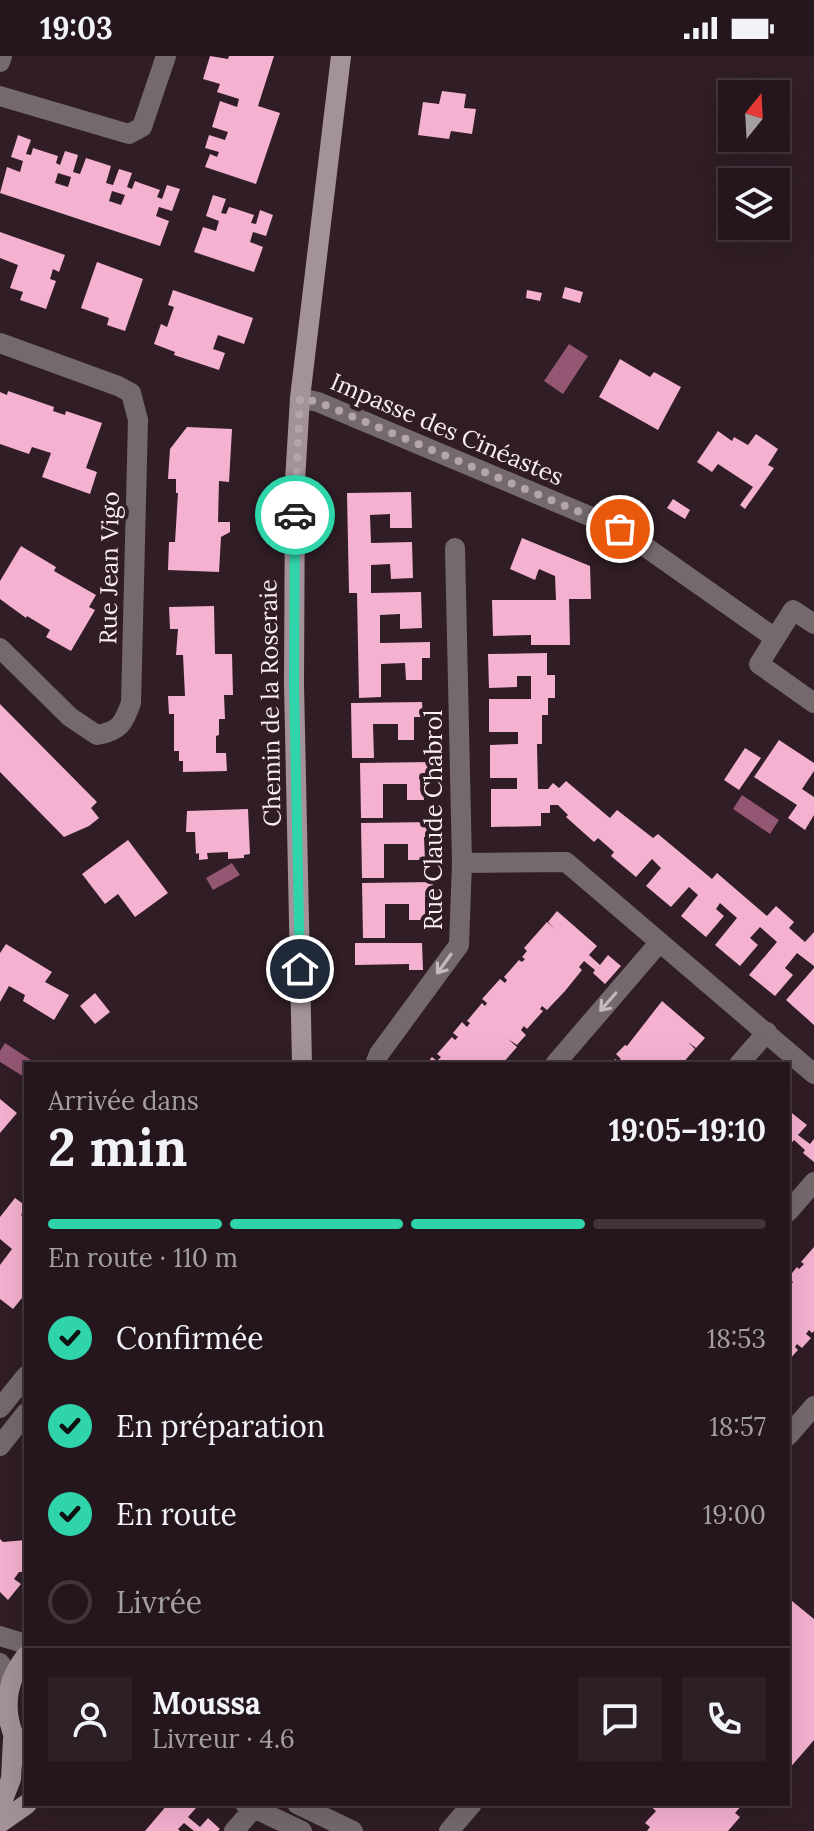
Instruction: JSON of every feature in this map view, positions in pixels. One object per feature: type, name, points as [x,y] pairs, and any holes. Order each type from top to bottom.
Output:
[{"type":"street","points":[[0,62],[2,56]]},
{"type":"street","points":[[0,96],[129,134],[142,127],[166,56]]},
{"type":"street","name":"Chemin de la Roseraie","points":[[302,1062],[294,684],[295,481],[300,398],[341,56]]},
{"type":"street","name":"Rue Jean Vigo","points":[[0,343],[131,393],[138,420],[131,703],[123,725],[115,732],[97,735],[70,717],[0,648]]},
{"type":"street","name":"Impasse des Cinéastes","points":[[300,398],[318,402],[620,529],[775,638]]},
{"type":"street","name":"Rue Claude Chabrol","points":[[376,1062],[459,945],[462,863],[455,548]]},
{"type":"street","points":[[814,624],[793,610],[759,664],[814,703]]},
{"type":"street","points":[[462,863],[566,862],[814,1074]]},
{"type":"street","points":[[557,1062],[659,943]]},
{"type":"street","points":[[741,1062],[767,1032]]},
{"type":"street","points":[[790,1210],[814,1182]]},
{"type":"street","points":[[0,1408],[24,1378]]},
{"type":"street","points":[[790,1434],[814,1406]]},
{"type":"street","points":[[0,1446],[24,1416]]},
{"type":"street","points":[[0,1636],[24,1643]]},
{"type":"street","points":[[24,1658],[5,1672],[6,1724],[24,1755]]},
{"type":"street","points":[[0,1807],[11,1779],[13,1739]]},
{"type":"street","points":[[0,1823],[24,1806]]},
{"type":"street","points":[[234,1831],[249,1806],[300,1830],[304,1806],[353,1831]]},
{"type":"street","points":[[449,1831],[470,1806]]},
{"type":"shaded area","points":[[569,344],[588,356],[563,394],[544,381]]},
{"type":"shaded area","points":[[742,795],[779,820],[770,834],[733,809]]},
{"type":"shaded area","points":[[232,863],[240,875],[213,890],[206,878]]},
{"type":"shaded area","points":[[5,1043],[34,1062],[24,1062],[24,1077],[0,1062],[0,1051]]},
{"type":"building","points":[[210,56],[228,59],[229,56],[274,56],[258,106],[280,113],[256,184],[205,167],[210,154],[217,157],[219,152],[205,148],[209,135],[225,140],[228,132],[212,127],[220,101],[237,107],[239,99],[217,92],[220,84],[203,79]]},
{"type":"building","points":[[442,91],[466,94],[464,108],[476,109],[472,134],[451,131],[449,139],[418,135],[423,102],[439,104]]},
{"type":"building","points":[[18,135],[31,140],[26,154],[31,155],[33,148],[58,156],[56,163],[60,165],[65,151],[78,155],[73,172],[80,174],[86,158],[111,166],[106,183],[113,185],[119,169],[132,173],[127,187],[132,189],[135,181],[160,190],[157,197],[162,199],[167,185],[180,189],[172,211],[159,207],[156,216],[169,221],[160,246],[0,193],[7,167],[20,172],[23,161],[11,157]],"holes":[[[58,173],[71,177],[68,187],[55,183]],[[112,191],[125,195],[121,205],[109,201]]]},
{"type":"building","points":[[213,195],[226,199],[221,213],[226,214],[229,207],[254,215],[251,223],[256,224],[260,210],[273,215],[266,236],[253,232],[250,242],[263,247],[254,272],[194,252],[203,227],[216,231],[219,221],[206,216]]},
{"type":"building","points":[[0,232],[65,255],[59,272],[53,269],[50,279],[56,281],[46,309],[20,300],[23,292],[10,288],[18,265],[0,258]]},
{"type":"building","points":[[97,262],[143,279],[125,331],[107,325],[109,318],[81,308]]},
{"type":"building","points":[[565,287],[583,292],[580,303],[562,298]]},
{"type":"building","points":[[173,290],[253,318],[244,344],[218,335],[213,349],[225,353],[219,370],[174,355],[175,352],[154,344],[161,324],[167,327],[174,307],[168,305]]},
{"type":"building","points":[[527,290],[542,293],[540,301],[526,298]]},
{"type":"building","points":[[620,359],[650,377],[654,372],[681,387],[658,430],[599,397]]},
{"type":"building","points":[[8,391],[54,407],[53,411],[65,415],[66,411],[102,423],[86,468],[97,472],[90,494],[42,477],[51,453],[32,447],[29,454],[0,444],[0,392],[7,395]]},
{"type":"building","points":[[187,427],[232,429],[229,482],[219,481],[218,522],[230,522],[230,532],[221,537],[219,572],[168,570],[169,542],[175,542],[178,493],[176,479],[168,479],[170,449]]},
{"type":"building","points":[[718,431],[732,441],[734,437],[748,445],[756,434],[778,449],[768,465],[774,468],[745,509],[740,505],[753,487],[718,464],[712,472],[697,462]]},
{"type":"building","points":[[411,492],[412,528],[390,528],[390,514],[370,515],[371,543],[412,542],[413,578],[391,579],[390,564],[371,565],[371,593],[421,592],[422,628],[400,629],[400,614],[380,615],[380,643],[430,642],[430,658],[422,658],[422,680],[406,680],[405,663],[381,664],[381,697],[359,698],[357,593],[349,593],[347,493]]},
{"type":"building","points":[[673,499],[690,510],[685,519],[667,508]]},
{"type":"building","points":[[522,538],[590,566],[591,599],[569,599],[570,645],[531,645],[531,635],[493,636],[492,600],[556,600],[555,576],[539,569],[535,580],[510,569]]},
{"type":"building","points":[[21,546],[56,567],[54,571],[96,595],[89,607],[95,610],[71,651],[46,637],[50,630],[26,618],[0,599],[0,581]]},
{"type":"building","points":[[214,606],[215,654],[232,654],[233,695],[224,695],[225,719],[219,719],[219,735],[216,736],[216,753],[226,753],[227,771],[183,772],[179,751],[174,751],[174,714],[169,714],[168,696],[185,696],[183,655],[176,655],[178,629],[170,629],[169,607]]},
{"type":"building","points":[[547,653],[547,675],[555,675],[555,698],[548,698],[548,715],[542,715],[542,744],[537,744],[538,789],[548,789],[553,783],[559,788],[566,781],[610,818],[617,810],[653,838],[658,834],[712,879],[717,873],[767,916],[776,906],[794,922],[789,928],[805,942],[814,932],[814,966],[797,953],[785,968],[793,975],[775,996],[749,975],[777,942],[760,927],[750,938],[758,945],[740,966],[715,945],[737,918],[720,903],[716,909],[724,916],[706,937],[681,916],[698,895],[689,887],[671,907],[646,886],[661,868],[652,859],[636,877],[611,856],[614,852],[598,838],[594,842],[566,817],[568,815],[558,805],[550,805],[550,813],[541,813],[541,826],[491,827],[491,789],[517,789],[517,778],[490,778],[490,745],[518,744],[518,732],[489,732],[489,699],[531,699],[531,676],[517,676],[517,687],[489,688],[488,654]]},
{"type":"building","points":[[422,702],[423,717],[414,717],[414,740],[398,740],[398,724],[373,724],[374,758],[352,758],[351,703]]},
{"type":"building","points":[[0,704],[97,802],[91,808],[99,818],[89,826],[64,837],[0,772]]},
{"type":"building","points":[[779,740],[814,763],[814,771],[802,789],[814,797],[814,815],[805,830],[788,818],[797,805],[754,777]]},
{"type":"building","points":[[745,748],[761,758],[739,790],[724,780]]},
{"type":"building","points":[[431,762],[432,777],[423,777],[424,800],[407,800],[407,784],[383,784],[383,818],[361,818],[360,763]]},
{"type":"building","points":[[248,809],[250,854],[244,855],[244,858],[228,859],[228,852],[207,853],[208,859],[199,860],[195,832],[186,832],[187,811]]},
{"type":"building","points":[[432,822],[433,837],[424,837],[425,860],[408,860],[408,844],[384,844],[384,878],[362,878],[361,823]]},
{"type":"building","points":[[128,840],[168,893],[135,917],[118,894],[105,904],[82,874]]},
{"type":"building","points":[[433,882],[433,897],[425,897],[425,920],[409,920],[409,904],[385,904],[385,938],[363,938],[362,883]]},
{"type":"building","points":[[557,911],[597,946],[589,955],[600,965],[608,955],[621,966],[605,984],[584,961],[579,967],[582,970],[565,991],[547,1010],[542,1006],[540,1009],[543,1011],[527,1029],[524,1026],[521,1030],[526,1035],[517,1045],[508,1039],[517,1047],[504,1062],[428,1062],[432,1057],[437,1061],[441,1057],[437,1054],[452,1037],[455,1040],[458,1037],[453,1033],[462,1022],[467,1027],[470,1023],[467,1021],[482,1003],[485,1006],[487,1003],[482,999],[500,979],[505,983],[507,980],[504,977],[519,960],[522,962],[525,959],[522,957],[527,951],[524,948],[547,922],[555,929],[548,922]]},
{"type":"building","points":[[355,943],[422,943],[423,970],[409,970],[409,964],[355,965]]},
{"type":"building","points":[[6,944],[52,972],[45,982],[69,995],[54,1020],[23,1001],[25,995],[9,986],[0,1002],[0,953]]},
{"type":"building","points":[[814,968],[814,1025],[786,1000]]},
{"type":"building","points":[[95,993],[110,1012],[95,1024],[80,1006]]},
{"type":"building","points":[[662,1001],[705,1038],[696,1048],[688,1042],[695,1049],[684,1062],[613,1062],[621,1059],[616,1054],[627,1046]]},
{"type":"building","points":[[0,1099],[17,1113],[0,1133]]},
{"type":"building","points":[[790,1112],[807,1125],[798,1135],[810,1144],[814,1139],[814,1162],[803,1153],[805,1150],[794,1140],[790,1145]]},
{"type":"building","points":[[15,1198],[24,1205],[21,1215],[24,1217],[24,1295],[13,1309],[0,1299],[0,1265],[12,1249],[0,1239],[0,1217]]},
{"type":"building","points":[[814,1247],[814,1331],[809,1330],[806,1334],[811,1338],[802,1348],[797,1344],[795,1347],[798,1350],[790,1359],[790,1284],[793,1282],[790,1276],[804,1264],[801,1262]]},
{"type":"building","points":[[0,1539],[3,1542],[24,1540],[24,1572],[19,1572],[14,1579],[21,1584],[8,1600],[0,1592]]},
{"type":"building","points":[[792,1601],[814,1619],[814,1740],[790,1768]]},
{"type":"building","points":[[166,1806],[194,1806],[196,1808],[188,1817],[200,1827],[208,1818],[220,1829],[194,1831],[184,1823],[178,1829],[180,1831],[145,1831]]},
{"type":"building","points":[[650,1806],[741,1806],[735,1813],[740,1817],[728,1831],[647,1831],[650,1827],[645,1823],[656,1811]]},
{"type":"way so far","points":[[295,515],[300,398],[318,402],[620,529]]},
{"type":"route","points":[[295,515],[294,684],[300,969]]}]
